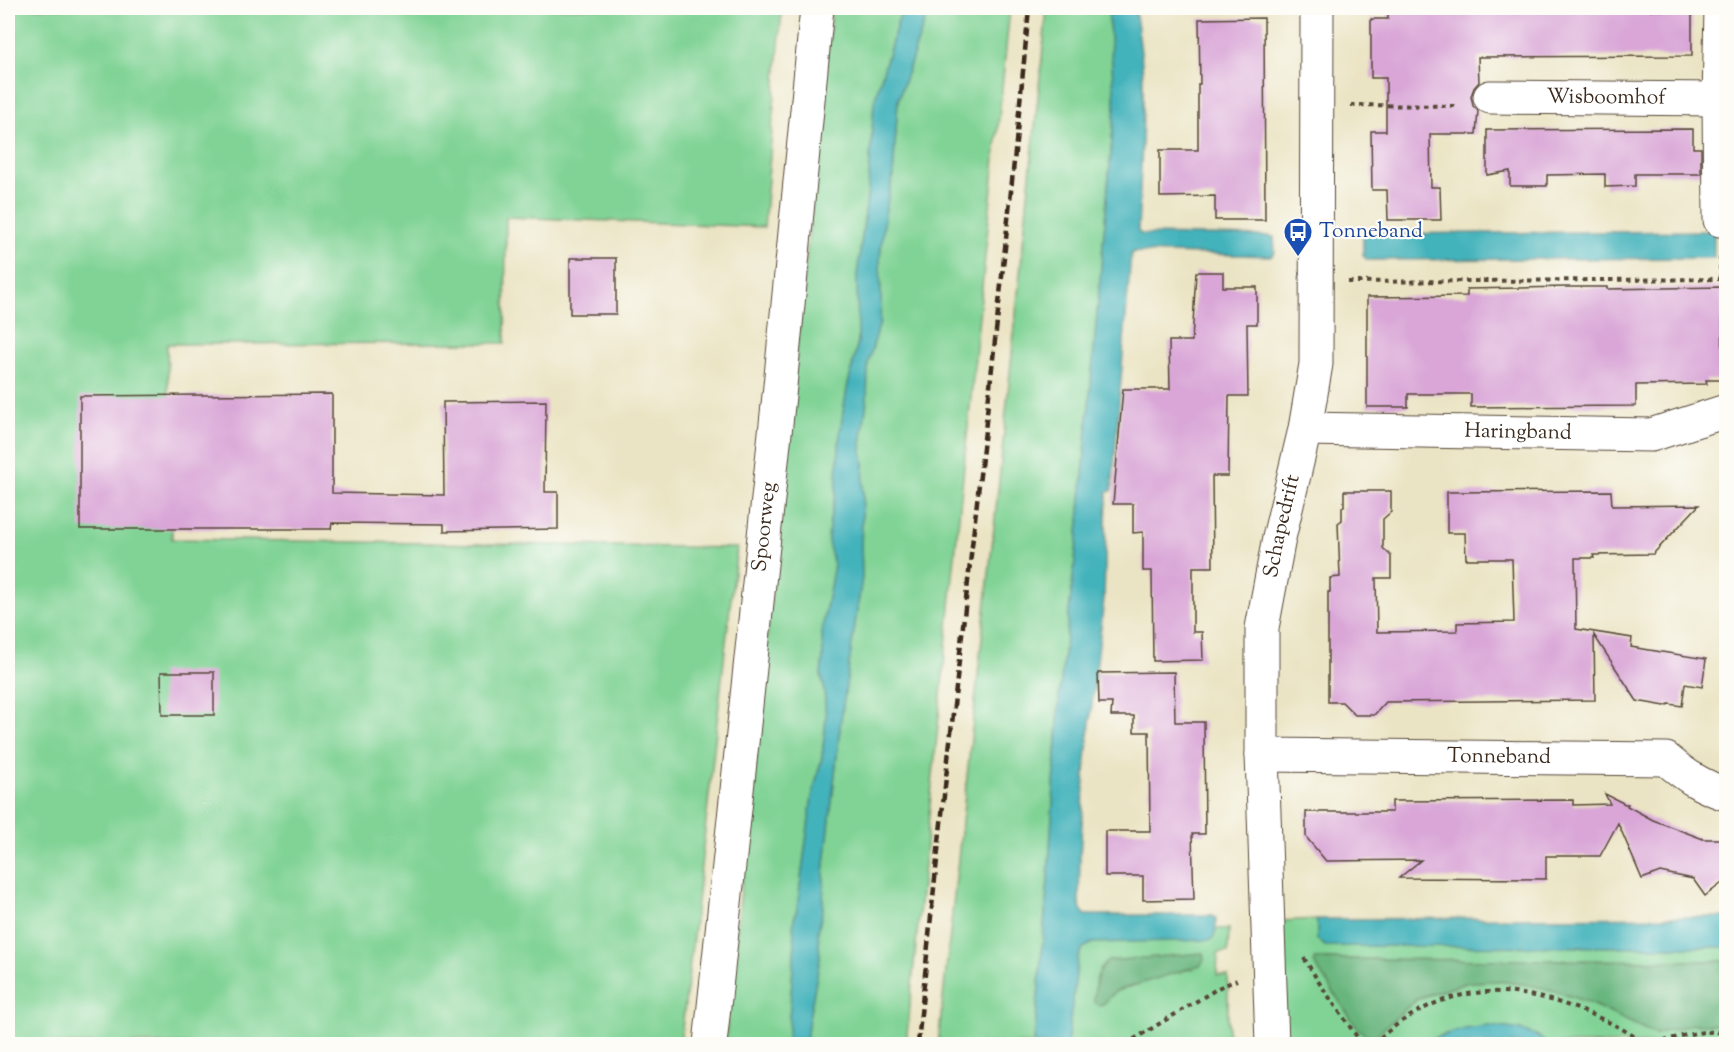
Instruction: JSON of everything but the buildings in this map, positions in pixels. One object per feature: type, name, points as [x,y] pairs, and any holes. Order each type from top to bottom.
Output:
[{"type":"street","name":"Spoorweg","points":[[710,1044],[780,386],[816,8]]},
{"type":"street","name":"Schapedrift","points":[[1272,1044],[1262,755],[1262,627],[1279,538],[1305,429],[1316,364],[1317,8]]},
{"type":"street","points":[[1720,220],[1721,8]]},
{"type":"street","name":"Wisboomhof","points":[[1491,97],[1719,99]]},
{"type":"street","name":"Haringband","points":[[1305,429],[1651,435],[1726,411]]},
{"type":"street","name":"Tonneband","points":[[1262,755],[1666,759],[1707,788],[1726,794]]},
{"type":"path","points":[[1317,105],[1485,106],[1491,97]]},
{"type":"path","points":[[1720,268],[1720,279]]},
{"type":"path","points":[[1317,282],[1726,279]]},
{"type":"path","points":[[1300,953],[1362,1044]]},
{"type":"path","points":[[1126,1044],[1220,987],[1269,965]]},
{"type":"path","points":[[1373,1044],[1396,1025],[1439,1001],[1466,993],[1487,991],[1514,993],[1562,1003],[1614,1025],[1644,1044]]},
{"type":"path","points":[[1655,1044],[1710,1030],[1726,1033]]},
{"type":"green space","points":[[8,8],[782,8],[764,227],[506,217],[505,343],[167,344],[172,539],[737,548],[680,1044],[8,1044]]},
{"type":"green space","points":[[832,8],[902,8],[874,102],[868,190],[857,276],[858,342],[840,432],[836,493],[829,524],[828,542],[834,565],[822,630],[821,675],[826,719],[822,757],[812,797],[793,930],[795,943],[787,1044],[725,1044]]},
{"type":"green space","points":[[929,8],[1010,8],[906,1044],[806,1044],[820,958],[818,931],[823,907],[824,873],[841,719],[862,577],[864,463],[861,444],[867,400],[868,363],[880,322],[880,258],[885,214],[893,175],[898,100]]},
{"type":"green space","points":[[1047,8],[1108,8],[1115,106],[1078,534],[1059,698],[1048,880],[1034,1044],[938,1044],[999,481]]},
{"type":"green space","points":[[1317,919],[1317,939],[1325,946],[1726,947],[1726,961],[1315,959],[1398,1015],[1418,999],[1441,991],[1469,982],[1497,981],[1552,990],[1587,1002],[1655,1034],[1693,1024],[1726,1024],[1726,1044],[1547,1044],[1538,1036],[1522,1030],[1488,1026],[1444,1034],[1422,1044],[1280,1044],[1280,921]]},
{"type":"green space","points":[[1216,929],[1229,929],[1228,952],[1218,953],[1217,975],[1228,976],[1228,1044],[1067,1044],[1078,958],[1083,948],[1092,943],[1214,937]],"holes":[[[1108,961],[1194,968],[1116,991],[1103,1004],[1095,985],[1100,969]]]},
{"type":"green space","points":[[1203,953],[1204,959],[1201,965],[1116,991],[1103,1004],[1098,1005],[1094,1002],[1098,975],[1108,961]]},
{"type":"green space","points":[[1315,959],[1726,961],[1726,1024],[1693,1024],[1655,1034],[1587,1002],[1552,990],[1497,981],[1469,982],[1418,998],[1376,1035],[1366,1035],[1358,1029],[1313,962]]},
{"type":"water","points":[[902,8],[929,8],[898,100],[893,175],[885,214],[880,258],[880,322],[868,363],[867,400],[861,444],[864,463],[862,577],[841,719],[824,873],[823,907],[818,931],[820,958],[806,1044],[787,1044],[795,943],[793,930],[812,797],[822,757],[826,719],[821,675],[822,630],[834,565],[828,542],[829,524],[836,493],[840,432],[858,342],[857,276],[868,190],[874,102]]},
{"type":"water","points":[[1108,8],[1135,8],[1140,42],[1143,96],[1138,232],[1142,234],[1270,236],[1274,237],[1275,252],[1272,256],[1133,252],[1131,254],[1112,491],[1107,492],[1104,599],[1086,759],[1079,903],[1086,915],[1211,915],[1216,918],[1215,933],[1211,940],[1092,943],[1083,948],[1078,958],[1067,1044],[1034,1044],[1048,880],[1059,698],[1078,534],[1115,106]]},
{"type":"water","points":[[1714,231],[1714,258],[1367,260],[1363,255],[1363,234]]},
{"type":"water","points":[[1726,917],[1726,947],[1325,946],[1317,939],[1317,919]]},
{"type":"water","points":[[1488,1026],[1527,1032],[1547,1044],[1422,1044],[1454,1032]]},
{"type":"railway","points":[[918,1044],[1029,8]]},
{"type":"place","name":"Tonneband","points":[[1298,258]]}]
